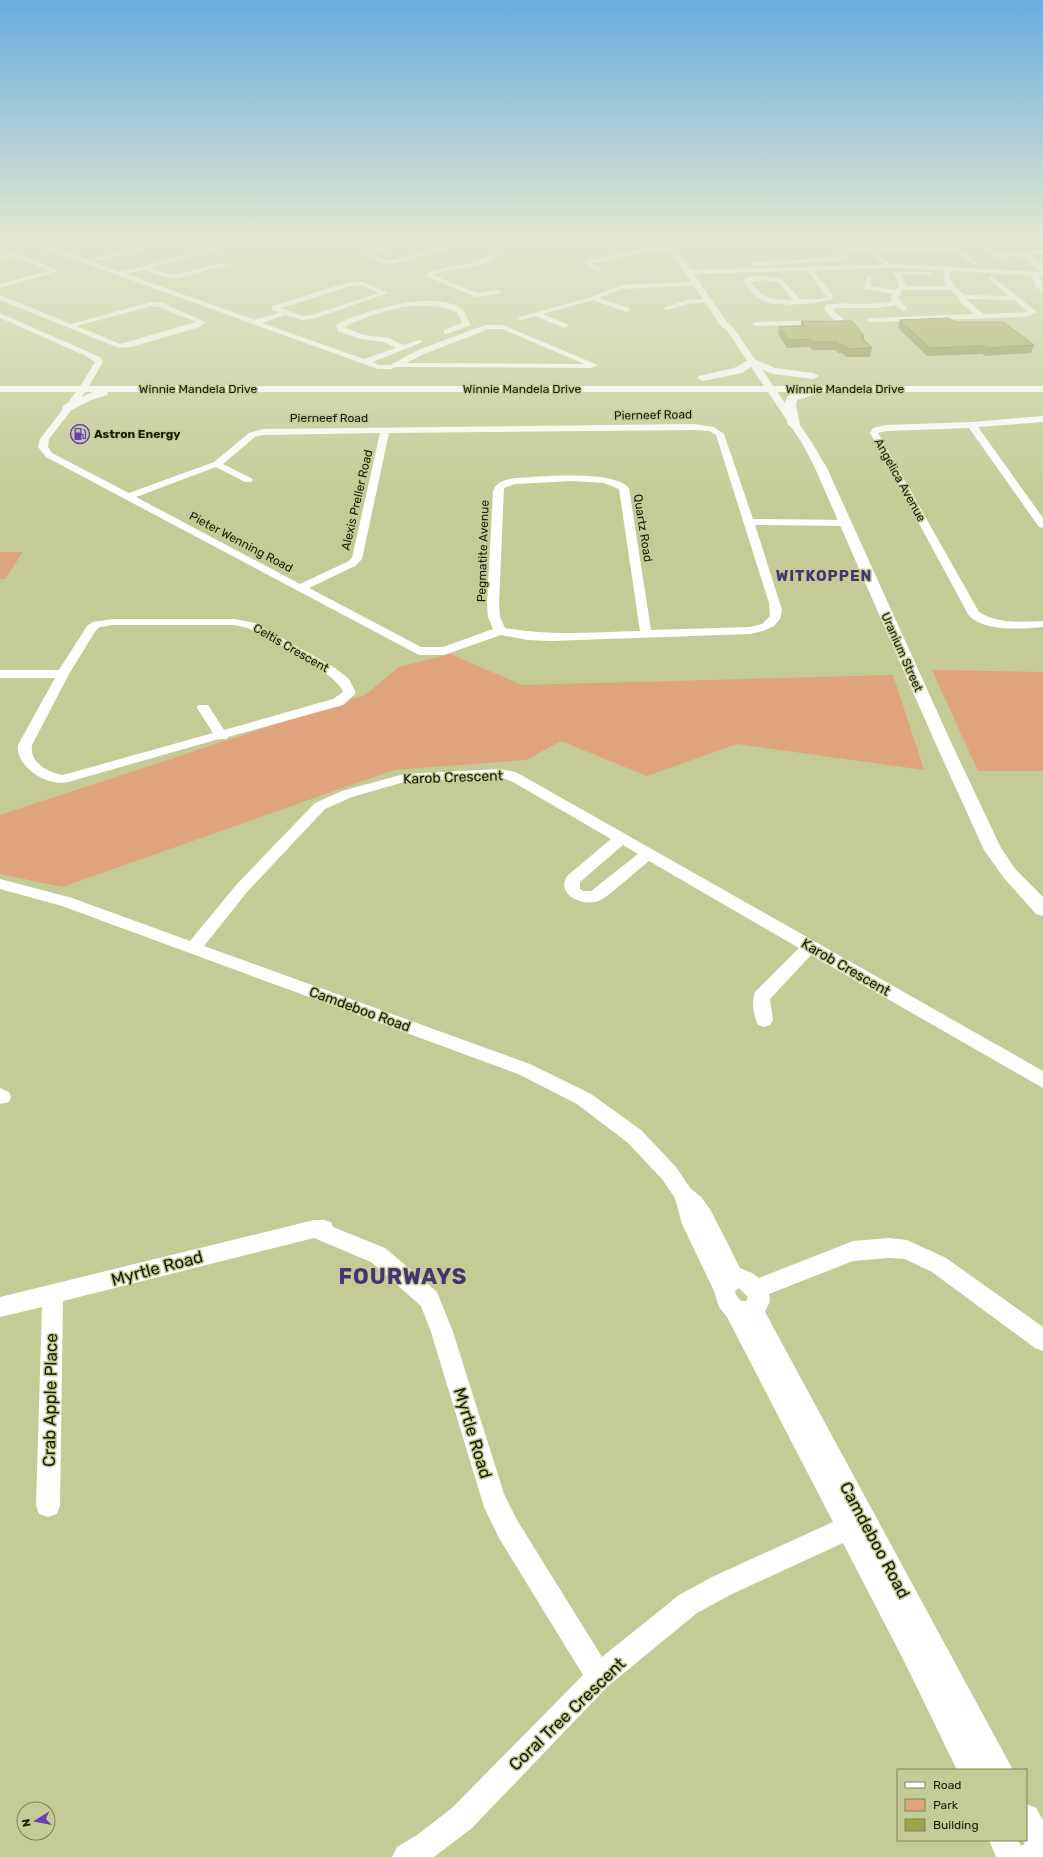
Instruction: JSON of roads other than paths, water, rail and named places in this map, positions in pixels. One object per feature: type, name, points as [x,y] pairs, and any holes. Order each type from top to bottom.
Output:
[{"type":"main road","name":"Winnie Mandela Drive","points":[[0,378],[824,377],[784,374],[768,370],[752,362]]},
{"type":"main road","points":[[703,378],[738,371],[752,362]]},
{"type":"main road","name":"Winnie Mandela Drive","points":[[0,389],[1043,389]]},
{"type":"main road","points":[[68,408],[80,401],[98,394],[132,389]]},
{"type":"main road","points":[[709,390],[750,393],[763,396],[771,401],[792,422]]},
{"type":"main road","points":[[792,422],[789,404],[790,400],[795,395],[817,391],[855,390]]},
{"type":"street","name":"Pieter Wenning Road","points":[[26,327],[98,359],[98,365],[91,378],[45,439],[44,450],[49,455],[419,651],[444,651],[500,631]]},
{"type":"street","points":[[72,327],[121,346],[190,327]]},
{"type":"street","points":[[264,327],[378,367],[386,368],[396,365],[407,358],[492,327]]},
{"type":"street","points":[[340,327],[341,329],[354,334],[385,340],[404,348]]},
{"type":"street","points":[[440,335],[460,327]]},
{"type":"street","points":[[396,365],[594,365],[502,327]]},
{"type":"street","points":[[726,327],[731,330],[732,327]]},
{"type":"street","name":"Uranium Street","points":[[731,330],[762,378],[808,443],[821,468],[993,850],[1010,874],[1043,909]]},
{"type":"street","points":[[364,362],[426,340]]},
{"type":"street","name":"Angelica Avenue","points":[[1043,419],[972,425],[886,428],[876,430],[874,433],[974,614],[982,620],[992,623],[1043,624]]},
{"type":"street","points":[[972,425],[1043,525]]},
{"type":"street","name":"Pierneef Road","points":[[128,497],[217,464],[252,435],[263,432],[694,427],[710,428],[720,434],[750,522],[777,610],[776,617],[772,622],[765,626],[745,630],[646,634],[537,637],[500,631]]},
{"type":"street","name":"Alexis Preller Road","points":[[300,588],[351,564],[357,559],[362,542],[385,431]]},
{"type":"street","points":[[217,464],[248,480]]},
{"type":"street","name":"Quartz Road","points":[[515,481],[601,479],[616,482],[624,488],[646,634]]},
{"type":"street","name":"Pegmatite Avenue","points":[[500,631],[494,616],[493,604],[498,491],[502,484],[515,481]]},
{"type":"street","points":[[750,522],[845,523]]},
{"type":"street","name":"Celtis Crescent","points":[[113,622],[234,622],[251,624],[338,675],[350,690],[348,697],[338,702],[222,736],[63,779],[53,778],[30,764],[24,752],[27,740],[63,674],[91,628],[97,624],[113,622]]},
{"type":"street","points":[[0,674],[63,674]]},
{"type":"street","points":[[203,708],[222,736]]},
{"type":"street","name":"Karob Crescent","points":[[194,948],[242,888],[304,821],[320,806],[347,794],[394,780],[446,775],[500,773],[510,775],[622,838],[1043,1080]]},
{"type":"street","points":[[622,838],[572,880],[571,886],[573,892],[577,896],[585,898],[595,896],[648,853]]},
{"type":"street","name":"Camdeboo Road","points":[[0,884],[66,902],[530,1072],[584,1099],[634,1136],[669,1173],[683,1194],[692,1224],[730,1284],[726,1301],[748,1303],[791,1402],[856,1524],[999,1769]]},
{"type":"street","points":[[764,1020],[761,997],[810,946]]},
{"type":"street","name":"Myrtle Road","points":[[0,1307],[314,1229],[378,1255],[417,1287],[429,1299],[442,1332],[493,1498],[508,1529],[599,1677]]},
{"type":"street","points":[[748,1303],[853,1251],[889,1248],[907,1250],[939,1265],[1043,1340]]},
{"type":"street","points":[[730,1284],[740,1278],[750,1282],[748,1303]]},
{"type":"street","name":"Crab Apple Place","points":[[48,1505],[53,1295]]},
{"type":"street","name":"Camdeboo Road","points":[[856,1524],[891,1606],[936,1694],[972,1769]]},
{"type":"street","name":"Coral Tree Crescent","points":[[407,1857],[427,1845],[462,1818],[599,1677],[688,1604],[721,1586],[856,1524]]},
{"type":"street","points":[[1027,1820],[1043,1849],[1031,1857]]},
{"type":"street","points":[[1003,1841],[1010,1857]]},
{"type":"place","name":"Astron Energy","points":[[80,434]]},
{"type":"district","name":"WITKOPPEN","points":[[824,576]]},
{"type":"district","name":"FOURWAYS","points":[[403,1276]]}]
